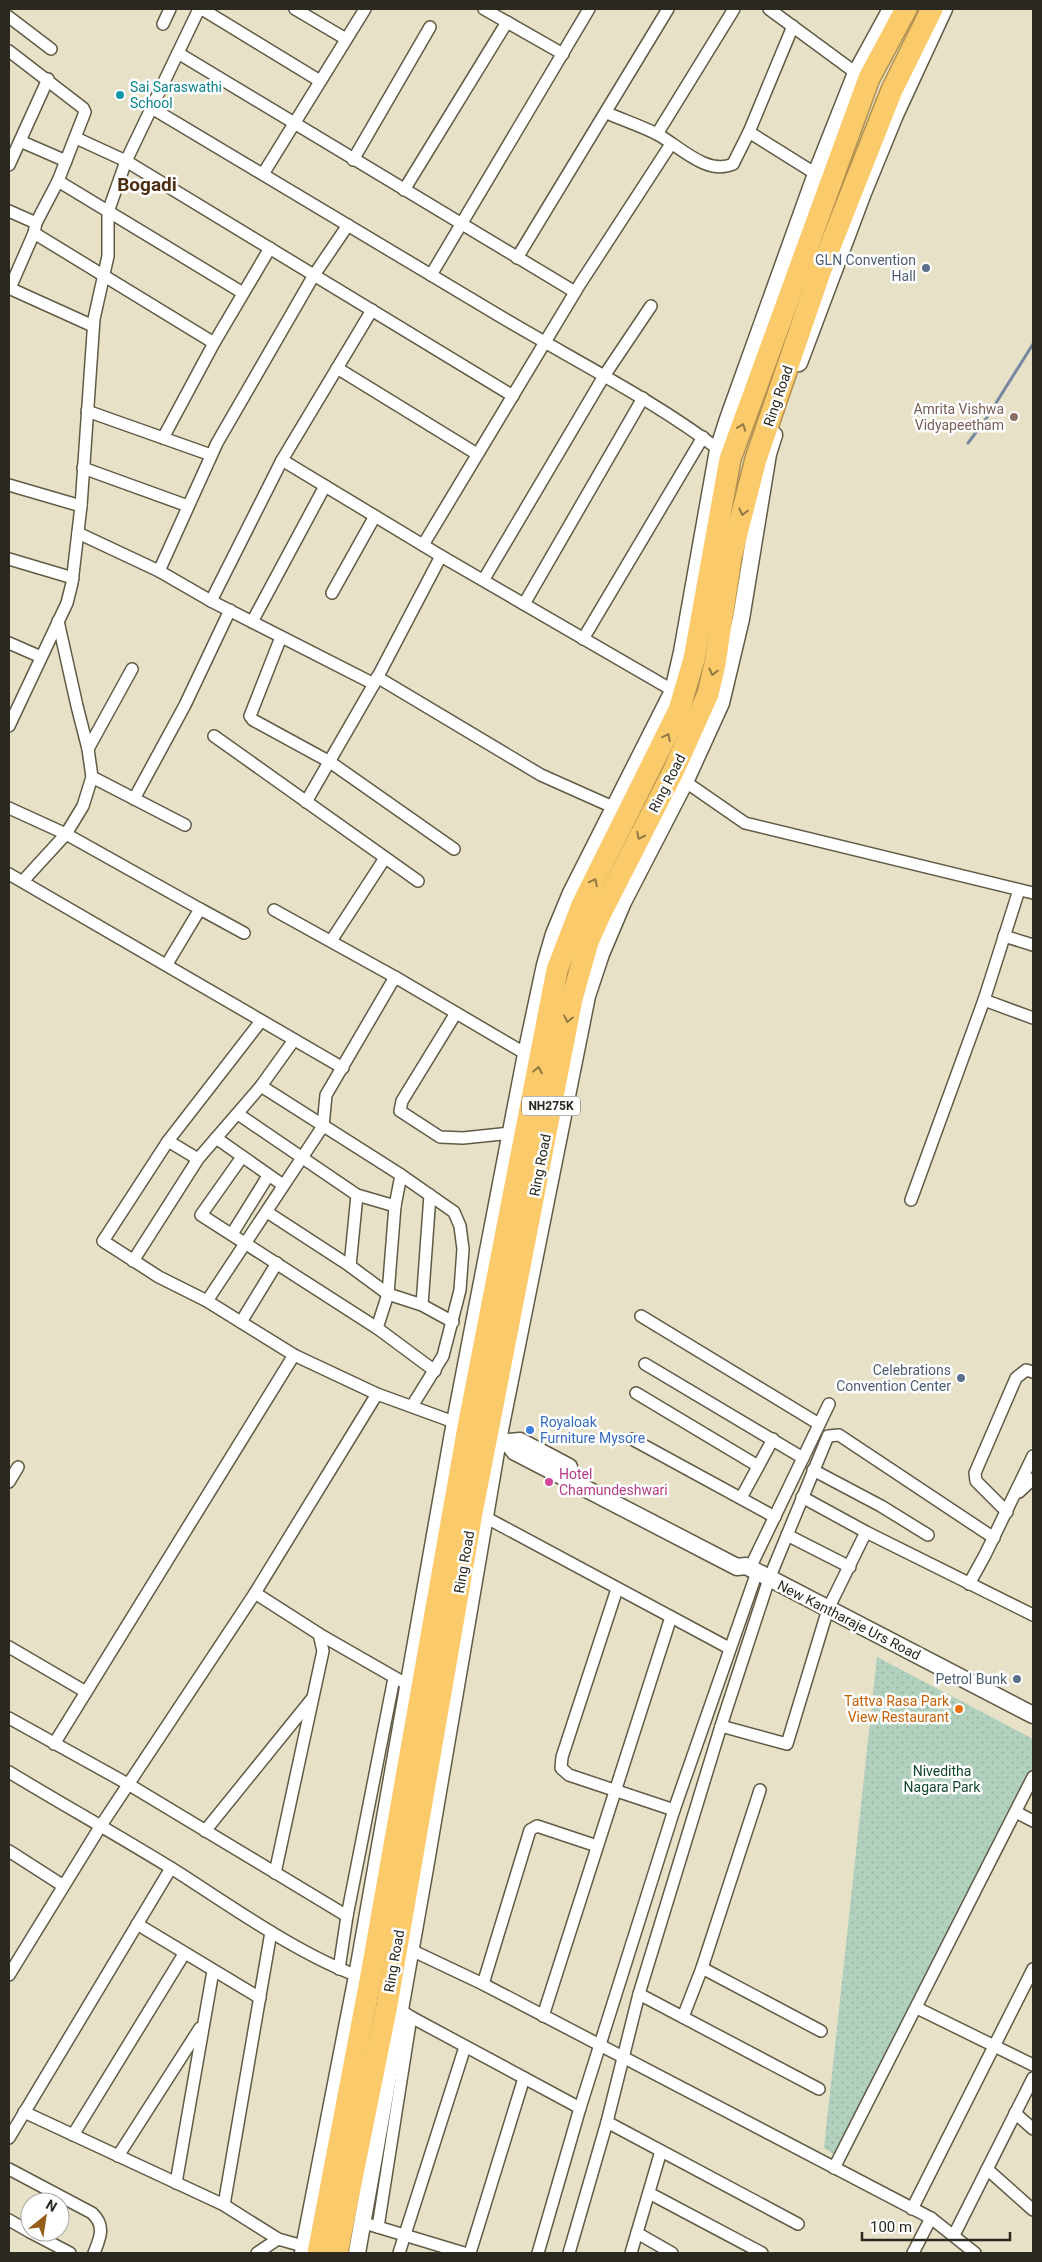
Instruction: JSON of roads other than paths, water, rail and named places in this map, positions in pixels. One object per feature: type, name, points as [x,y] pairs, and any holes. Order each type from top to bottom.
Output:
[{"type":"highway","name":"Ring Road","points":[[316,2251],[385,1996],[483,1433],[560,962],[582,905],[667,738],[678,694],[694,659],[724,454],[886,32],[906,9]]},
{"type":"highway","name":"Ring Road","points":[[483,1433],[566,1029],[582,961],[600,913],[679,777],[708,694],[716,664],[731,557],[756,459],[820,272],[858,190],[932,9]]},
{"type":"highway","name":"Ring Road","points":[[316,2251],[385,1996]]},
{"type":"street","points":[[164,24],[170,9]]},
{"type":"street","points":[[9,723],[67,602],[73,578],[81,506],[93,326],[108,256],[108,212],[126,161],[150,107],[200,9],[320,81]]},
{"type":"street","points":[[295,9],[346,39]]},
{"type":"street","points":[[263,174],[365,9]]},
{"type":"street","points":[[484,9],[563,54]]},
{"type":"street","points":[[431,275],[589,9]]},
{"type":"street","points":[[517,258],[607,113],[668,9]]},
{"type":"street","points":[[657,134],[734,9]]},
{"type":"street","points":[[769,9],[856,72]]},
{"type":"street","points":[[150,107],[544,342],[643,398],[703,437],[724,454],[816,174],[856,72],[886,32],[891,9]]},
{"type":"street","points":[[908,71],[944,9]]},
{"type":"street","points":[[9,17],[51,48]]},
{"type":"street","points":[[404,190],[507,22]]},
{"type":"street","points":[[607,113],[657,134],[697,160],[719,168],[734,164],[793,26]]},
{"type":"street","points":[[353,160],[430,27]]},
{"type":"street","points":[[9,51],[48,79],[83,108],[84,118],[58,181],[9,288],[93,326]]},
{"type":"street","points":[[178,53],[293,124],[575,292]]},
{"type":"street","points":[[9,165],[48,79]]},
{"type":"street","points":[[749,132],[816,174]]},
{"type":"street","points":[[76,138],[126,161],[513,396]]},
{"type":"street","points":[[20,141],[66,161]]},
{"type":"street","points":[[423,545],[544,342],[671,144]]},
{"type":"street","points":[[58,181],[243,294]]},
{"type":"street","points":[[9,211],[104,277],[214,343]]},
{"type":"street","points":[[160,570],[211,455],[314,275],[348,225]]},
{"type":"street","points":[[164,438],[214,343],[270,248]]},
{"type":"street","points":[[484,579],[604,376],[651,306]]},
{"type":"street","points":[[211,601],[282,460],[372,310]]},
{"type":"street","points":[[337,368],[478,454]]},
{"type":"street","points":[[524,604],[643,398]]},
{"type":"street","points":[[87,411],[211,455]]},
{"type":"street","points":[[583,639],[703,437]]},
{"type":"street","points":[[282,460],[441,556],[484,579],[678,694],[615,808],[571,893],[554,934],[545,965],[511,1133],[483,1433],[485,1517],[410,1949],[385,1996]]},
{"type":"street","points":[[83,468],[188,506]]},
{"type":"street","points":[[9,485],[81,506]]},
{"type":"street","points":[[252,622],[325,486]]},
{"type":"street","points":[[332,593],[376,516]]},
{"type":"street","points":[[78,533],[160,570],[211,601],[281,637],[376,680],[541,775],[615,808]]},
{"type":"street","points":[[306,802],[376,680],[441,556]]},
{"type":"street","points":[[9,559],[73,578]]},
{"type":"street","points":[[134,799],[185,705],[230,610]]},
{"type":"street","points":[[23,881],[66,834],[84,806],[92,777],[88,749],[76,706],[58,621]]},
{"type":"street","points":[[281,637],[250,716],[252,720],[330,762],[454,850]]},
{"type":"street","points":[[9,643],[41,657]]},
{"type":"street","points":[[88,749],[132,669]]},
{"type":"street","points":[[214,736],[418,881]]},
{"type":"street","points":[[92,777],[185,825]]},
{"type":"street","points":[[679,777],[745,823],[1033,893]]},
{"type":"street","points":[[9,808],[66,834],[244,933]]},
{"type":"street","points":[[331,941],[385,858]]},
{"type":"street","points":[[9,874],[167,964],[343,1068]]},
{"type":"street","points":[[911,1200],[984,1000],[1019,890]]},
{"type":"street","points":[[167,964],[200,909]]},
{"type":"street","points":[[274,910],[395,977],[526,1054]]},
{"type":"street","points":[[1004,936],[1033,945]]},
{"type":"street","points":[[207,1301],[323,1126],[326,1095],[395,977]]},
{"type":"street","points":[[984,1000],[1033,1018]]},
{"type":"street","points":[[456,1013],[402,1101],[400,1111],[440,1137],[463,1138],[511,1133]]},
{"type":"street","points":[[261,1021],[168,1141],[103,1241],[160,1278],[207,1301],[294,1355],[377,1394],[483,1433]]},
{"type":"street","points":[[133,1260],[198,1159],[261,1086],[294,1040]]},
{"type":"street","points":[[261,1086],[401,1175],[454,1212],[460,1226],[463,1249],[453,1322],[443,1356],[412,1406]]},
{"type":"street","points":[[238,1114],[357,1195],[395,1206]]},
{"type":"street","points":[[216,1138],[283,1185]]},
{"type":"street","points":[[168,1141],[198,1159]]},
{"type":"street","points":[[242,1157],[201,1214],[376,1328],[435,1371]]},
{"type":"street","points":[[376,1328],[388,1294],[395,1206],[401,1175]]},
{"type":"street","points":[[232,1234],[268,1176]]},
{"type":"street","points":[[350,1266],[357,1195]]},
{"type":"street","points":[[422,1305],[430,1196]]},
{"type":"street","points":[[266,1212],[350,1266],[388,1294],[422,1305],[453,1322]]},
{"type":"street","points":[[240,1322],[277,1264]]},
{"type":"street","points":[[641,1316],[819,1424]]},
{"type":"street","points":[[54,1744],[294,1355]]},
{"type":"street","points":[[645,1364],[803,1458]]},
{"type":"street","points":[[1007,1512],[976,1481],[975,1473],[1016,1378],[1026,1370],[1033,1372]]},
{"type":"street","points":[[636,1393],[758,1466]]},
{"type":"street","points":[[9,1975],[62,1885],[255,1593],[377,1394]]},
{"type":"street","points":[[538,2253],[580,2108],[674,1810],[729,1648],[775,1517],[829,1404]]},
{"type":"street","points":[[339,1969],[347,1916],[401,1681],[483,1433]]},
{"type":"street","name":"New Kantharaje Urs Road","points":[[483,1433],[515,1452],[729,1563],[756,1572],[1033,1715]]},
{"type":"street","points":[[569,2253],[607,2122],[640,1994],[721,1726],[756,1572],[787,1535],[828,1436],[839,1435],[994,1538]]},
{"type":"street","points":[[632,1439],[775,1517]]},
{"type":"street","points":[[740,1498],[773,1439]]},
{"type":"street","points":[[969,1584],[1007,1512],[1033,1456]]},
{"type":"street","points":[[9,1482],[18,1467]]},
{"type":"street","points":[[813,1470],[881,1506],[928,1535]]},
{"type":"street","points":[[1014,1497],[1033,1479]]},
{"type":"street","points":[[802,1497],[969,1584],[1032,1612]]},
{"type":"street","points":[[485,1517],[729,1648]]},
{"type":"street","points":[[721,1726],[787,1744],[828,1609],[866,1532]]},
{"type":"street","points":[[787,1535],[850,1566]]},
{"type":"street","points":[[617,1589],[560,1764],[569,1775],[674,1810]]},
{"type":"street","points":[[255,1593],[319,1634],[401,1681]]},
{"type":"street","points":[[543,2016],[670,1616]]},
{"type":"street","points":[[275,1873],[323,1651],[319,1634]]},
{"type":"street","points":[[9,1647],[86,1692]]},
{"type":"street","points":[[357,2253],[370,2225],[385,1996],[401,1681]]},
{"type":"street","points":[[205,1831],[312,1698]]},
{"type":"street","points":[[9,1718],[128,1784],[347,1916]]},
{"type":"street","points":[[9,1772],[171,1868],[271,1932],[385,1996],[465,2047],[580,2108]]},
{"type":"street","points":[[834,2168],[1033,1777]]},
{"type":"street","points":[[683,2017],[702,1968],[760,1790]]},
{"type":"street","points":[[1016,1812],[1033,1821]]},
{"type":"street","points":[[483,1984],[530,1830],[537,1826],[597,1846]]},
{"type":"street","points":[[9,1851],[62,1885]]},
{"type":"street","points":[[9,2138],[171,1868]]},
{"type":"street","points":[[136,1924],[260,1998]]},
{"type":"street","points":[[224,2205],[271,1932]]},
{"type":"street","points":[[410,1949],[483,1984],[931,2218],[975,2253]]},
{"type":"street","points":[[73,2135],[184,1954]]},
{"type":"street","points":[[702,1968],[821,2031]]},
{"type":"street","points":[[912,2209],[1033,1969]]},
{"type":"street","points":[[176,2183],[213,1971]]},
{"type":"street","points":[[640,1994],[819,2089]]},
{"type":"street","points":[[917,2008],[1033,2064]]},
{"type":"street","points":[[118,2156],[204,2022]]},
{"type":"street","points":[[399,2253],[465,2047]]},
{"type":"street","points":[[470,2253],[524,2078]]},
{"type":"street","points":[[954,2235],[1033,2078]]},
{"type":"street","points":[[24,2112],[224,2205],[278,2240],[316,2251]]},
{"type":"street","points":[[1015,2113],[1033,2129]]},
{"type":"street","points":[[607,2122],[798,2224]]},
{"type":"street","points":[[631,2253],[661,2151]]},
{"type":"street","points":[[9,2169],[98,2218],[101,2226],[101,2235],[94,2253]]},
{"type":"street","points":[[987,2169],[1033,2210]]},
{"type":"street","points":[[649,2193],[762,2253]]},
{"type":"street","points":[[913,2253],[931,2218]]},
{"type":"street","points":[[9,2220],[20,2226]]},
{"type":"street","points":[[370,2225],[464,2253]]},
{"type":"street","points":[[637,2233],[672,2253]]},
{"type":"street","points":[[257,2253],[278,2240]]},
{"type":"street","points":[[49,2242],[70,2253]]},
{"type":"waterway","points":[[968,443],[986,419],[1033,344]]},
{"type":"place","name":"Sai Saraswathi School","points":[[120,95]]},
{"type":"place","name":"GLN Convention Hall","points":[[926,268]]},
{"type":"place","name":"Amrita Vishwa Vidyapeetham","points":[[1014,417]]},
{"type":"place","name":"Celebrations Convention Center","points":[[961,1378]]},
{"type":"place","name":"Royaloak Furniture Mysore","points":[[530,1430]]},
{"type":"place","name":"Hotel Chamundeshwari","points":[[549,1482]]},
{"type":"place","name":"Petrol Bunk","points":[[1017,1679]]},
{"type":"place","name":"Tattva Rasa Park View Restaurant","points":[[959,1709]]},
{"type":"district","name":"Bogadi","points":[[147,184]]},
{"type":"park label","name":"Niveditha Nagara Park","points":[[942,1779]]}]
